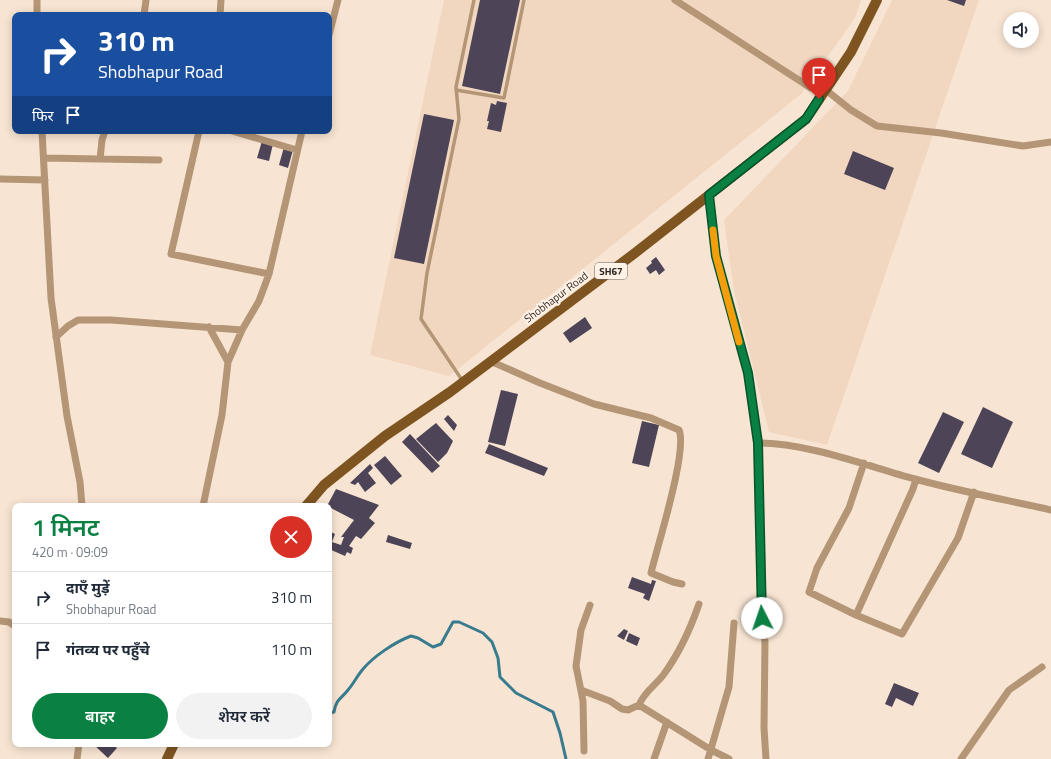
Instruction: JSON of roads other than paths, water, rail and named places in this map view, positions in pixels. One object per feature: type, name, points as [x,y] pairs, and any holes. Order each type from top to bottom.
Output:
[{"type":"main road","name":"Shobhapur Road","points":[[309,503],[324,485],[385,436],[463,382],[635,253],[806,119],[851,52],[878,0]]},
{"type":"main road","points":[[167,759],[173,747]]},
{"type":"street","points":[[37,0],[37,12]]},
{"type":"street","points":[[144,12],[146,0]]},
{"type":"street","points":[[220,12],[221,0]]},
{"type":"street","points":[[332,23],[338,0]]},
{"type":"street","points":[[675,0],[811,88],[826,90],[851,110],[877,126],[940,133],[1023,146],[1051,142]]},
{"type":"street","points":[[42,134],[51,298],[67,416],[80,482],[82,503]]},
{"type":"street","points":[[100,159],[102,140],[105,134]]},
{"type":"street","points":[[198,134],[171,254],[269,274]]},
{"type":"street","points":[[242,134],[297,150]]},
{"type":"street","points":[[204,503],[222,415],[228,362],[242,330],[259,302],[269,274],[301,134]]},
{"type":"street","points":[[44,158],[159,160]]},
{"type":"street","points":[[0,179],[45,180]]},
{"type":"street","points":[[709,195],[716,256],[748,373],[758,443],[761,606],[765,642],[764,728],[766,759]]},
{"type":"street","points":[[56,337],[68,326],[78,320],[112,320],[242,330]]},
{"type":"street","points":[[209,328],[228,362]]},
{"type":"street","points":[[490,361],[540,383],[594,404],[651,418],[679,430],[681,434],[680,447],[675,478],[651,573],[682,584]]},
{"type":"street","points":[[758,443],[771,443],[812,451],[916,479],[1051,510]]},
{"type":"street","points":[[864,464],[848,508],[817,568],[809,592],[902,634],[958,538],[974,492]]},
{"type":"street","points":[[856,614],[913,489],[916,479]]},
{"type":"street","points":[[581,690],[610,701],[622,709],[628,710],[639,705],[642,697],[663,675],[682,646],[690,630],[699,604]]},
{"type":"street","points":[[584,751],[584,724],[581,690],[576,666],[577,648],[581,630],[590,605]]},
{"type":"street","points":[[0,622],[9,622],[12,624]]},
{"type":"street","points":[[708,759],[729,687],[734,623]]},
{"type":"street","points":[[961,759],[1009,690],[1042,668]]},
{"type":"street","points":[[639,705],[711,750],[729,759]]},
{"type":"street","points":[[654,759],[666,722]]},
{"type":"street","points":[[77,759],[78,747]]},
{"type":"lane","points":[[463,382],[421,319],[427,273],[460,119],[456,90],[474,0]]},
{"type":"lane","points":[[456,90],[504,98],[524,0]]},
{"type":"waterway","points":[[332,712],[334,712],[337,702],[363,669],[385,650],[411,636],[418,638],[433,647],[441,644],[453,622],[459,622],[483,633],[492,642],[498,658],[500,677],[516,693],[553,712],[566,759]]}]
